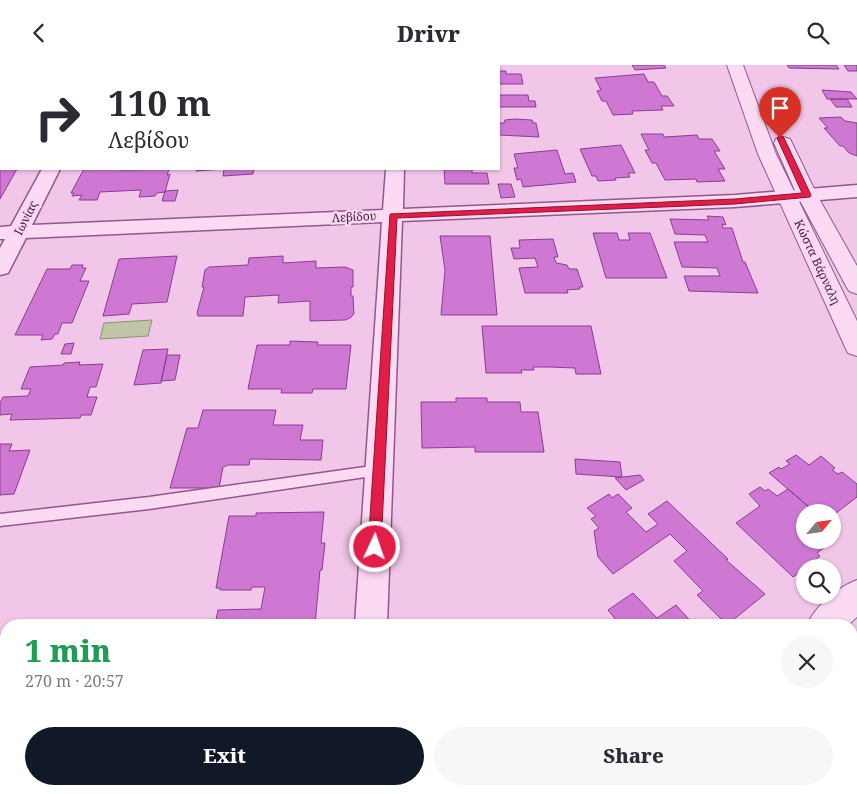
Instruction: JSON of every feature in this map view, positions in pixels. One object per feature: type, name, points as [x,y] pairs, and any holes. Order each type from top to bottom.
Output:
[{"type":"street","name":"Κώστα Βάρναλη","points":[[735,65],[767,154],[857,347]]},
{"type":"street","name":"Κώστα Βάρναλη","points":[[752,65],[788,156],[807,195],[857,286]]},
{"type":"street","name":"Ιωνίας","points":[[0,268],[9,232],[50,170]]},
{"type":"street","points":[[370,619],[395,170]]},
{"type":"street","name":"Λεβίδου","points":[[9,232],[735,201],[857,191]]},
{"type":"street","points":[[831,619],[857,595]]},
{"type":"lane","points":[[0,520],[149,503],[379,470]]},
{"type":"shaded area","points":[[152,320],[148,336],[100,339],[104,323]]},
{"type":"building","points":[[632,65],[664,65],[666,68],[635,70]]},
{"type":"building","points":[[787,65],[836,65],[839,69],[789,68]]},
{"type":"building","points":[[844,65],[857,65],[857,71],[848,71]]},
{"type":"building","points":[[500,71],[506,71],[506,74],[521,74],[523,84],[500,84]]},
{"type":"building","points":[[644,74],[648,82],[654,82],[662,96],[667,96],[674,106],[661,106],[663,110],[632,111],[633,114],[613,115],[606,101],[602,101],[597,91],[601,90],[595,78]]},
{"type":"building","points":[[822,90],[851,92],[857,99],[827,99]]},
{"type":"building","points":[[500,95],[528,95],[529,101],[535,101],[536,107],[500,107]]},
{"type":"building","points":[[830,99],[847,99],[852,107],[836,107]]},
{"type":"building","points":[[841,117],[845,121],[857,123],[857,156],[849,153],[843,146],[840,146],[824,128],[828,128],[819,118]]},
{"type":"building","points":[[505,120],[532,120],[533,123],[536,123],[539,137],[500,135],[500,123],[504,123]]},
{"type":"building","points":[[641,134],[663,134],[664,137],[697,135],[699,139],[712,139],[720,151],[714,151],[725,169],[718,169],[725,181],[697,182],[696,179],[665,180],[656,163],[652,163],[645,150],[649,150]]},
{"type":"building","points":[[621,145],[635,173],[628,173],[630,177],[598,181],[596,176],[592,176],[580,149]]},
{"type":"building","points":[[557,150],[565,174],[573,173],[576,182],[523,187],[521,179],[517,180],[514,168],[518,168],[514,154]]},
{"type":"building","points":[[0,170],[16,170],[0,199]]},
{"type":"building","points":[[83,170],[169,170],[167,175],[170,174],[165,192],[157,193],[155,196],[139,197],[141,190],[100,192],[97,200],[79,200],[82,195],[72,196],[74,193],[71,193]]},
{"type":"building","points":[[224,170],[254,170],[253,174],[223,176]]},
{"type":"building","points":[[444,170],[472,170],[472,173],[487,173],[489,184],[445,184]]},
{"type":"building","points":[[498,184],[511,184],[515,197],[501,198]]},
{"type":"building","points":[[178,190],[175,201],[162,201],[165,191]]},
{"type":"building","points":[[707,216],[723,217],[726,225],[722,224],[723,228],[732,228],[743,262],[745,262],[758,293],[689,291],[684,276],[720,276],[717,268],[682,267],[674,242],[708,242],[705,235],[675,234],[670,219],[709,220]]},
{"type":"building","points":[[593,233],[617,233],[619,240],[630,240],[628,233],[650,233],[667,278],[606,278]]},
{"type":"building","points":[[440,236],[490,236],[497,315],[441,315],[445,270]]},
{"type":"building","points":[[553,239],[558,257],[554,257],[556,263],[567,265],[569,269],[577,269],[583,287],[567,290],[568,293],[525,293],[519,268],[538,267],[535,258],[514,259],[511,248],[520,248],[519,240]]},
{"type":"building","points":[[177,256],[167,302],[132,304],[129,314],[103,316],[119,259]]},
{"type":"building","points":[[283,256],[283,263],[316,261],[316,268],[345,267],[353,270],[351,296],[353,296],[354,314],[345,320],[310,321],[310,301],[278,303],[279,295],[245,297],[243,316],[198,316],[197,313],[204,287],[202,287],[205,270],[209,267],[248,265],[249,258]]},
{"type":"building","points":[[72,265],[83,265],[82,268],[86,268],[80,281],[89,281],[72,323],[62,323],[58,334],[55,334],[52,339],[41,340],[43,335],[15,335],[47,269],[70,269]]},
{"type":"building","points":[[482,326],[591,326],[601,374],[576,374],[575,368],[550,367],[533,367],[534,370],[521,370],[522,373],[486,373]]},
{"type":"building","points":[[290,341],[318,342],[317,345],[351,345],[346,389],[313,389],[312,393],[281,393],[282,389],[248,389],[257,345],[290,345]]},
{"type":"building","points":[[74,343],[71,354],[61,354],[65,344]]},
{"type":"building","points":[[168,349],[161,383],[134,385],[143,350]]},
{"type":"building","points":[[167,355],[180,355],[175,380],[161,381]]},
{"type":"building","points":[[80,362],[79,365],[103,364],[96,387],[90,387],[87,397],[97,397],[91,415],[81,415],[80,418],[10,420],[12,414],[0,415],[0,403],[3,397],[28,396],[31,389],[21,389],[30,367]]},
{"type":"building","points":[[456,398],[487,398],[487,402],[520,402],[521,412],[538,412],[544,452],[475,452],[475,447],[422,448],[421,402],[456,402]]},
{"type":"building","points":[[203,410],[276,410],[273,425],[303,425],[300,440],[323,440],[321,460],[250,459],[249,465],[228,465],[223,467],[219,488],[170,488],[187,428],[198,428]]},
{"type":"building","points":[[0,444],[12,444],[9,451],[30,450],[14,494],[0,495]]},
{"type":"building","points":[[796,455],[809,465],[821,456],[835,468],[832,470],[838,474],[842,472],[857,484],[857,497],[841,509],[841,504],[805,504],[769,473],[779,467],[781,469],[790,464],[786,461]]},
{"type":"building","points":[[575,459],[620,462],[622,477],[576,474]]},
{"type":"building","points":[[640,475],[644,480],[626,490],[615,478]]},
{"type":"building","points":[[760,487],[765,491],[768,489],[777,496],[788,489],[806,504],[796,504],[796,549],[822,549],[817,553],[820,556],[816,559],[796,559],[796,575],[793,577],[736,523],[760,506],[749,494]]},
{"type":"building","points":[[609,494],[612,498],[618,494],[632,508],[626,512],[646,532],[658,524],[648,514],[667,501],[728,559],[726,560],[765,594],[734,619],[721,619],[697,595],[703,591],[674,561],[687,551],[670,534],[613,574],[598,557],[594,531],[599,528],[591,519],[596,516],[587,508]]},
{"type":"building","points":[[324,512],[321,543],[325,543],[322,570],[320,570],[316,619],[216,619],[218,610],[261,609],[265,587],[252,587],[251,590],[220,590],[220,588],[216,588],[229,516],[256,516],[256,513]]},
{"type":"building","points":[[633,593],[657,618],[676,605],[689,619],[615,619],[608,610]]},
{"type":"route","points":[[375,547],[393,215],[735,201],[807,195],[780,138]]}]
